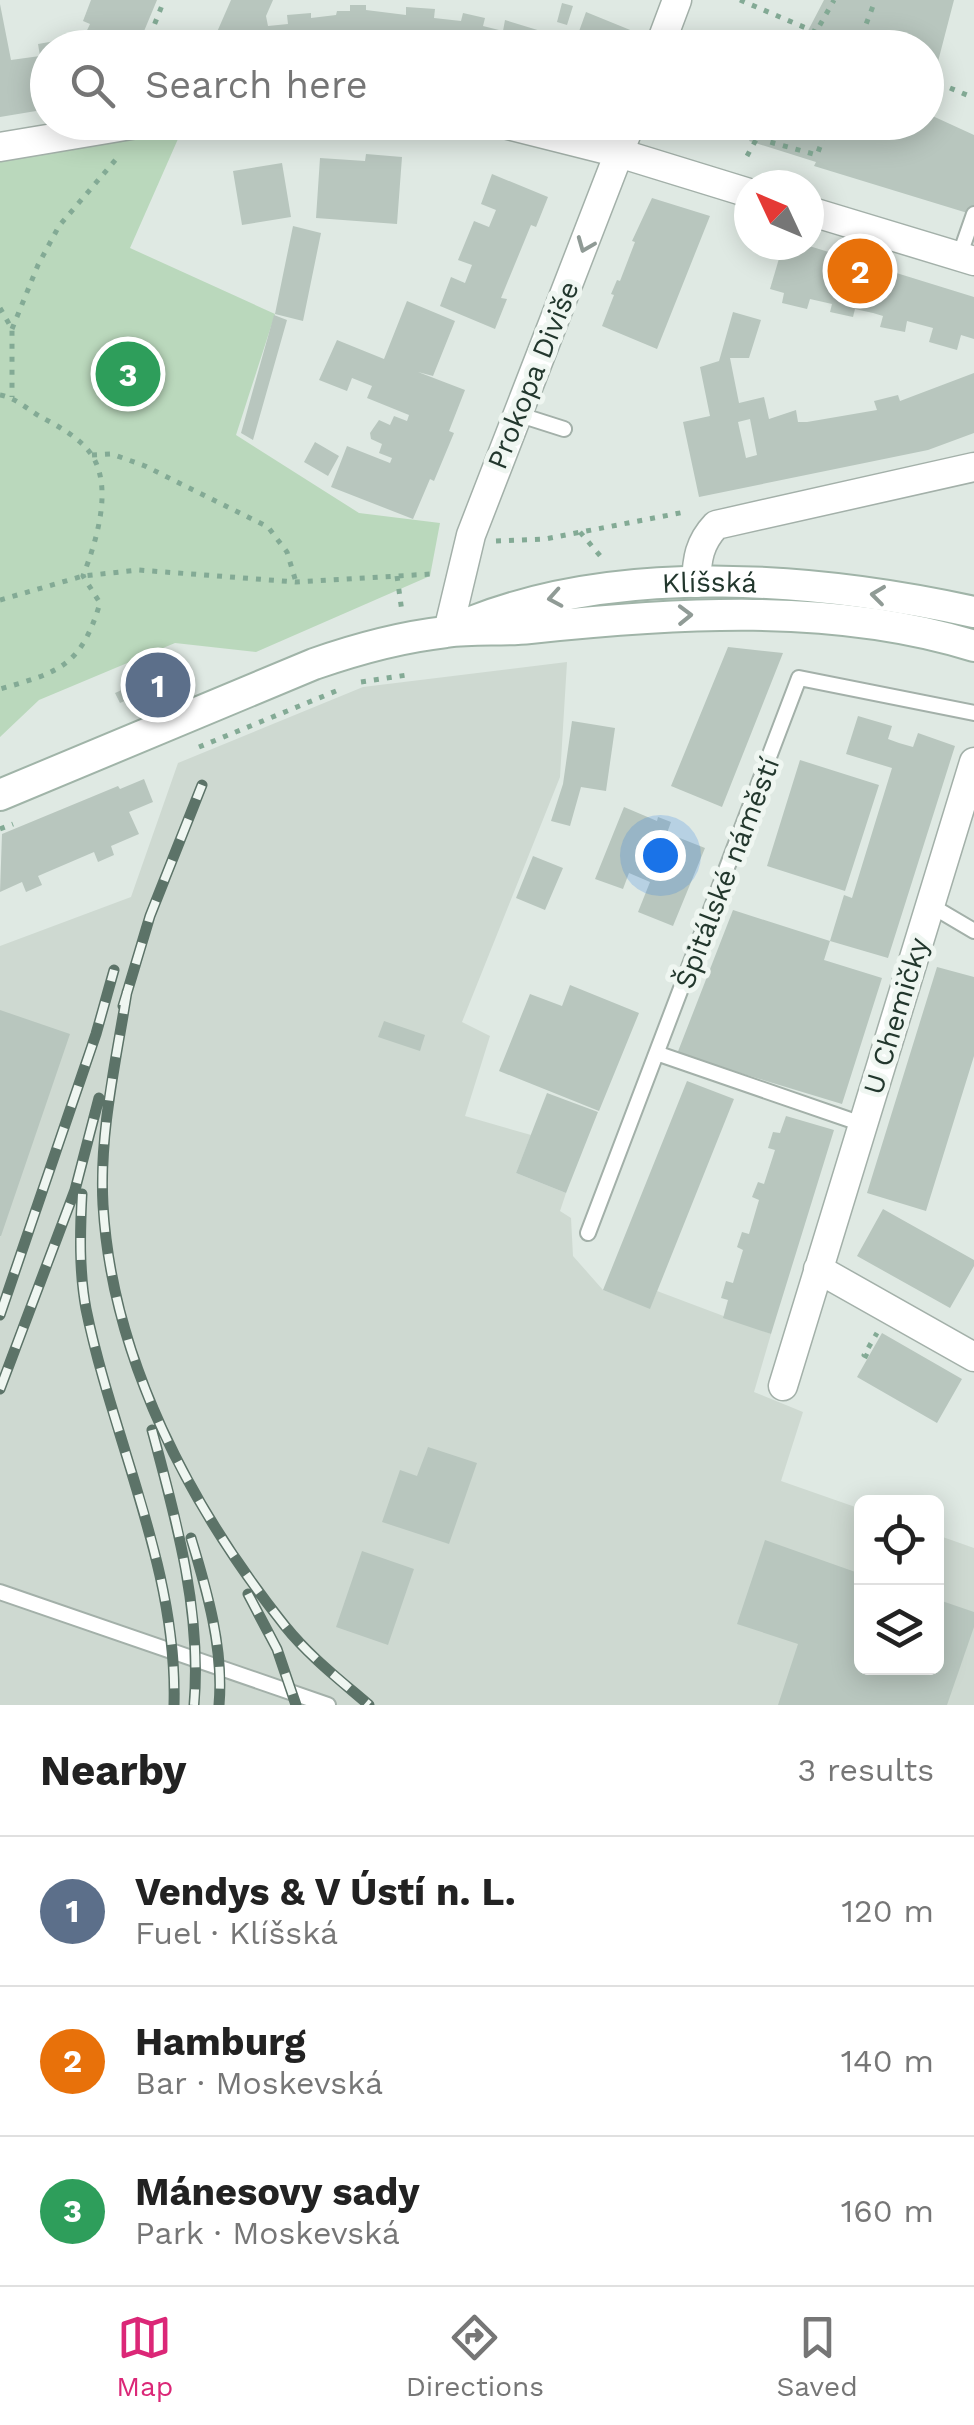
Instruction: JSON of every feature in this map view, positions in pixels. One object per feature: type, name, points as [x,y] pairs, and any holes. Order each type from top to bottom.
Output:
[{"type":"street","points":[[666,30],[677,0]]},
{"type":"street","points":[[0,147],[42,140]]},
{"type":"street","points":[[567,140],[734,188]]},
{"type":"street","name":"Prokopa Diviše","points":[[448,631],[471,535],[624,140]]},
{"type":"street","points":[[824,216],[966,259]]},
{"type":"street","points":[[696,583],[698,552],[704,537],[716,524],[974,467]]},
{"type":"street","name":"Klíšská","points":[[0,795],[314,664],[350,652],[448,631],[538,601],[596,590],[696,583],[848,591],[974,612]]},
{"type":"street","name":"Klíšská","points":[[448,631],[671,615],[732,615],[882,627],[974,646]]},
{"type":"street","name":"U Chemičky","points":[[784,1386],[974,762]]},
{"type":"street","points":[[818,1269],[974,1358]]},
{"type":"lane","points":[[966,259],[974,214]]},
{"type":"lane","points":[[517,414],[564,429]]},
{"type":"lane","name":"Špitálské náměstí","points":[[588,1233],[799,678],[974,713]]},
{"type":"lane","points":[[930,905],[974,931]]},
{"type":"lane","points":[[659,1054],[862,1124]]},
{"type":"lane","points":[[0,1592],[328,1705]]},
{"type":"lane","points":[[276,1687],[280,1705]]},
{"type":"path","points":[[740,0],[812,30]]},
{"type":"path","points":[[817,30],[834,0]]},
{"type":"path","points":[[152,30],[163,2]]},
{"type":"path","points":[[863,30],[873,6]]},
{"type":"path","points":[[944,86],[974,98]]},
{"type":"path","points":[[747,156],[756,140]]},
{"type":"path","points":[[767,140],[818,155],[823,140]]},
{"type":"path","points":[[12,398],[12,329],[59,226],[124,151]]},
{"type":"path","points":[[0,308],[12,329]]},
{"type":"path","points":[[0,395],[12,398],[74,438],[92,455],[101,500],[84,576],[100,603],[92,630],[77,654],[52,674],[0,689]]},
{"type":"path","points":[[92,455],[112,454],[145,466],[268,527],[287,552],[296,582]]},
{"type":"path","points":[[489,542],[544,538],[685,512]]},
{"type":"path","points":[[580,532],[602,558]]},
{"type":"path","points":[[0,600],[84,576],[139,570],[296,582],[431,574]]},
{"type":"path","points":[[397,576],[403,619]]},
{"type":"path","points":[[191,751],[354,684],[407,675]]},
{"type":"path","points":[[0,829],[17,822]]},
{"type":"path","points":[[868,1357],[864,1355],[880,1326]]},
{"type":"shaded area","points":[[567,662],[560,777],[462,1022],[490,1036],[465,1116],[531,1135],[516,1173],[566,1193],[560,1211],[571,1218],[573,1256],[603,1290],[650,1308],[657,1291],[771,1334],[754,1392],[803,1412],[781,1481],[854,1507],[854,1675],[944,1675],[944,1537],[974,1548],[974,1705],[0,1705],[0,946],[131,897],[178,763],[363,687]]},
{"type":"green space","points":[[43,140],[178,140],[130,248],[275,314],[236,435],[359,513],[440,523],[430,576],[256,652],[175,643],[39,700],[0,737],[0,147]]},
{"type":"building","points":[[91,0],[157,0],[144,30],[87,30],[90,24],[83,21]]},
{"type":"building","points":[[231,0],[273,0],[266,16],[268,26],[288,24],[287,15],[336,15],[337,11],[350,11],[350,5],[366,5],[366,10],[406,15],[406,7],[435,9],[434,18],[461,21],[463,13],[485,18],[483,26],[499,30],[218,30]]},
{"type":"building","points":[[824,0],[954,0],[944,38],[944,30],[808,30]]},
{"type":"building","points":[[562,3],[573,6],[567,25],[557,22]]},
{"type":"building","points":[[0,4],[11,60],[30,57],[30,112],[0,117]]},
{"type":"building","points":[[586,12],[630,30],[580,30]]},
{"type":"building","points":[[505,20],[538,30],[503,30]]},
{"type":"building","points":[[944,121],[974,135],[974,215],[814,166],[816,162],[749,141],[944,140]]},
{"type":"building","points":[[366,154],[402,157],[397,224],[316,218],[320,158],[365,161]]},
{"type":"building","points":[[282,163],[291,217],[242,225],[233,171]]},
{"type":"building","points":[[492,174],[548,197],[536,227],[531,225],[501,298],[507,299],[495,329],[440,306],[451,277],[465,283],[472,265],[458,260],[474,221],[489,227],[496,210],[481,204]]},
{"type":"building","points":[[652,198],[710,216],[657,349],[602,326],[614,295],[611,294],[617,280],[620,281],[635,242],[632,241]]},
{"type":"building","points":[[293,226],[321,233],[303,321],[275,314]]},
{"type":"building","points":[[824,251],[974,297],[974,339],[961,335],[957,350],[929,342],[933,328],[907,321],[905,332],[880,327],[883,316],[855,309],[853,317],[830,312],[832,304],[810,299],[807,309],[782,303],[784,293],[770,289],[779,260],[824,260]]},
{"type":"building","points":[[407,301],[455,321],[433,376],[418,372],[465,390],[449,431],[454,433],[413,519],[331,487],[347,446],[390,463],[392,458],[379,453],[382,444],[371,439],[370,433],[379,420],[390,425],[394,416],[407,421],[409,415],[367,398],[372,386],[352,378],[347,391],[319,380],[337,340],[384,359]]},
{"type":"building","points":[[733,312],[761,320],[749,358],[730,358],[739,403],[764,397],[769,419],[796,410],[798,422],[877,410],[874,401],[898,395],[900,401],[974,373],[974,433],[928,450],[699,497],[683,422],[710,416],[700,367],[719,361]],"holes":[[[750,419],[757,455],[746,458],[738,422]]]},
{"type":"building","points":[[274,315],[287,320],[253,440],[241,433]]},
{"type":"building","points":[[315,442],[339,456],[328,476],[304,462]]},
{"type":"building","points":[[728,647],[783,653],[722,807],[671,786]]},
{"type":"building","points":[[160,673],[169,701],[137,716],[129,699],[120,703],[115,693]]},
{"type":"building","points":[[858,716],[892,726],[888,739],[899,743],[913,747],[918,733],[955,746],[888,958],[830,941],[844,895],[852,898],[892,768],[846,754]]},
{"type":"building","points":[[572,721],[615,728],[606,791],[581,787],[570,826],[551,821],[563,784]]},
{"type":"building","points":[[800,760],[879,785],[845,891],[767,866]]},
{"type":"building","points":[[144,779],[153,802],[129,812],[139,834],[111,846],[114,855],[98,862],[94,852],[38,876],[42,885],[26,892],[22,882],[0,892],[2,834]]},
{"type":"building","points":[[624,807],[657,821],[658,817],[671,822],[667,833],[705,848],[673,926],[638,912],[650,882],[629,873],[623,889],[595,879]]},
{"type":"building","points":[[533,856],[563,868],[545,910],[516,898]]},
{"type":"building","points":[[733,910],[830,941],[824,960],[882,978],[842,1104],[677,1054]]},
{"type":"building","points":[[937,967],[974,977],[974,1056],[926,1211],[867,1193]]},
{"type":"building","points":[[570,985],[639,1013],[599,1111],[499,1071],[530,994],[562,1006]]},
{"type":"building","points":[[0,1010],[70,1034],[1,1236],[0,1236]]},
{"type":"building","points":[[384,1021],[425,1035],[420,1051],[378,1037]]},
{"type":"building","points":[[687,1081],[734,1099],[650,1309],[603,1290]]},
{"type":"building","points":[[547,1093],[598,1112],[566,1193],[516,1173]]},
{"type":"building","points":[[786,1116],[834,1130],[771,1334],[723,1318],[728,1300],[721,1298],[726,1281],[733,1283],[743,1250],[737,1247],[742,1232],[749,1234],[759,1200],[752,1197],[758,1182],[764,1184],[775,1150],[768,1148],[773,1132],[780,1133]]},
{"type":"building","points":[[883,1209],[974,1260],[950,1308],[857,1256]]},
{"type":"building","points":[[882,1333],[962,1379],[937,1423],[857,1377]]},
{"type":"building","points":[[428,1447],[477,1463],[449,1544],[382,1522],[400,1470],[417,1476]]},
{"type":"building","points":[[765,1540],[854,1572],[854,1675],[944,1675],[944,1602],[974,1612],[974,1627],[947,1705],[778,1705],[798,1644],[737,1624]]},
{"type":"building","points":[[362,1551],[414,1569],[388,1645],[336,1627]]},
{"type":"railway","points":[[123,1006],[150,916],[202,785]]},
{"type":"railway","points":[[0,1315],[114,970]]},
{"type":"railway","points":[[127,992],[106,1125],[102,1178],[110,1262],[122,1319],[140,1375],[188,1482],[251,1580],[304,1647],[369,1705]]},
{"type":"railway","points":[[0,1389],[75,1190],[99,1098]]},
{"type":"railway","points":[[82,1194],[81,1252],[86,1309],[166,1604],[174,1705]]},
{"type":"railway","points":[[152,1430],[191,1601],[194,1705]]},
{"type":"railway","points":[[191,1538],[217,1642],[219,1705]]},
{"type":"railway","points":[[248,1594],[277,1649],[296,1705]]},
{"type":"place","name":"Hamburg","points":[[860,271]]},
{"type":"place","name":"Mánesovy sady","points":[[128,374]]},
{"type":"place","name":"Vendys & V Ústí n. L.","points":[[158,685]]}]
